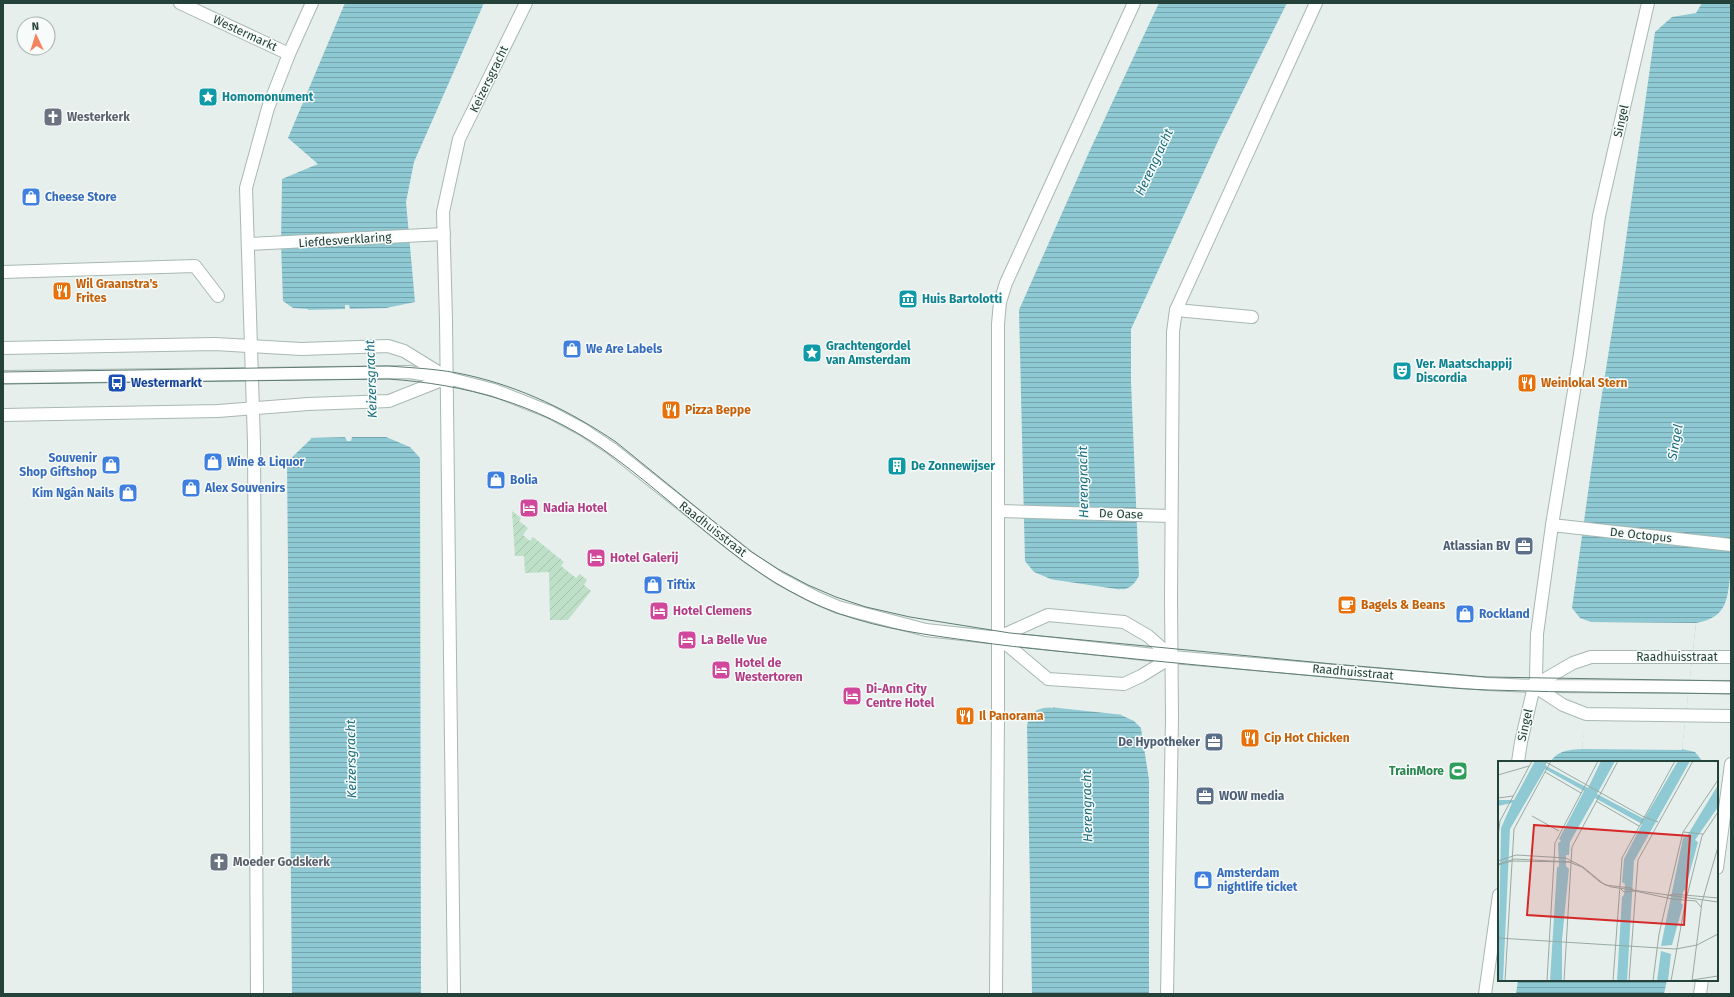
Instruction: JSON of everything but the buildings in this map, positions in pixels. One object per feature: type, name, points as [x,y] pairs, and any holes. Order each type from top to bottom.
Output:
[{"type":"street","name":"Westermarkt","points":[[180,3],[289,54]]},
{"type":"street","points":[[257,994],[254,407],[246,188],[268,108],[289,54],[312,3]]},
{"type":"street","name":"Keizersgracht","points":[[454,994],[447,378],[443,212],[459,139],[526,3]]},
{"type":"street","points":[[996,994],[999,511],[998,324],[1002,296],[1006,283],[1134,3]]},
{"type":"street","points":[[1167,994],[1172,731],[1171,516],[1173,332],[1176,310],[1316,3]]},
{"type":"street","name":"Singel","points":[[1518,761],[1534,686],[1537,634],[1552,525],[1580,354],[1599,216],[1648,3]]},
{"type":"street","name":"Liefdesverklaring","points":[[248,244],[281,244],[444,234]]},
{"type":"street","points":[[3,272],[195,266],[218,296]]},
{"type":"street","points":[[1176,310],[1252,318]]},
{"type":"street","points":[[3,348],[215,344],[251,346]]},
{"type":"street","name":"Raadhuisstraat","points":[[251,346],[307,349],[388,346],[404,351],[447,378]]},
{"type":"street","name":"Raadhuisstraat","points":[[252,374],[409,372],[447,378],[494,390],[520,399],[550,412],[582,429],[612,449],[748,557],[779,578],[838,607],[926,630],[1172,656],[1487,684],[1534,686],[1731,688]]},
{"type":"street","points":[[3,377],[252,374]]},
{"type":"street","points":[[3,416],[218,412],[254,407],[389,401],[447,378]]},
{"type":"street","name":"De Oase","points":[[999,511],[1024,510],[1171,516]]},
{"type":"street","name":"De Octopus","points":[[1552,525],[1731,545]]},
{"type":"street","name":"Raadhuisstraat","points":[[998,637],[1048,615],[1124,622],[1148,636],[1172,656]]},
{"type":"street","points":[[998,637],[1048,679],[1124,684],[1141,676],[1172,656]]},
{"type":"street","name":"Raadhuisstraat","points":[[1534,686],[1573,663],[1591,656],[1731,657]]},
{"type":"street","points":[[1534,686],[1562,705],[1586,714],[1731,716]]},
{"type":"street","points":[[1718,861],[1731,764]]},
{"type":"street","points":[[1485,994],[1498,902]]},
{"type":"street","points":[[1700,994],[1702,981]]},
{"type":"green space","points":[[512,511],[521,518],[519,521],[528,528],[523,535],[530,541],[533,537],[564,562],[561,566],[576,578],[580,574],[587,580],[584,585],[591,591],[568,620],[550,620],[549,572],[525,573],[524,556],[515,556]]},
{"type":"water","points":[[345,3],[484,3],[414,162],[406,202],[415,302],[386,308],[386,437],[410,447],[420,458],[421,994],[292,994],[287,462],[311,439],[308,309],[293,308],[283,301],[281,244],[282,179],[318,164],[288,138]],"holes":[[[345,305],[349,305],[352,437],[351,441],[347,441],[345,437]]]},
{"type":"water","name":"Herengracht","points":[[1159,3],[1287,3],[1219,139],[1131,329],[1131,381],[1139,576],[1134,584],[1129,588],[1120,589],[1121,715],[1134,721],[1141,728],[1149,780],[1149,994],[1032,994],[1027,726],[1030,717],[1036,711],[1043,708],[1053,708],[1053,580],[1034,572],[1025,561],[1019,310],[1090,150]]},
{"type":"water","points":[[1702,3],[1731,3],[1731,570],[1727,597],[1721,611],[1707,620],[1696,623],[1682,749],[1695,752],[1702,761],[1551,761],[1560,753],[1568,750],[1582,749],[1591,670],[1591,622],[1580,618],[1572,608],[1655,32],[1672,17],[1696,13]]},
{"type":"water","points":[[1518,981],[1667,981],[1664,994],[1516,994]]},
{"type":"pier","points":[[388,308],[388,435],[390,437],[350,437],[348,309]]},
{"type":"pier","points":[[346,309],[348,437],[309,438],[306,310]]},
{"type":"pier","points":[[1049,579],[1123,590],[1124,592],[1121,591],[1124,715],[1049,707],[1048,705],[1052,705],[1051,582]]},
{"type":"pier","points":[[1591,622],[1696,623],[1682,750],[1582,749],[1591,657]]},
{"type":"tram line","points":[[3,372],[388,366],[447,371],[487,380],[526,393],[563,410],[616,442],[750,551],[778,569],[808,585],[836,597],[866,607],[910,617],[1010,633],[1333,664],[1487,677],[1731,681]]},
{"type":"tram line","points":[[3,384],[388,379],[472,391],[526,408],[552,419],[601,448],[631,470],[715,539],[774,582],[805,599],[840,614],[872,624],[905,631],[1033,649],[1449,688],[1519,691],[1731,694]]},
{"type":"place","name":"Homomonument","points":[[208,97]]},
{"type":"place","name":"Westerkerk","points":[[53,117]]},
{"type":"place","name":"Cheese Store","points":[[31,197]]},
{"type":"place","name":"Wil Graanstra's Frites","points":[[62,291]]},
{"type":"place","name":"Huis Bartolotti","points":[[908,299]]},
{"type":"place","name":"We Are Labels","points":[[572,349]]},
{"type":"place","name":"Grachtengordel van Amsterdam","points":[[812,353]]},
{"type":"place","name":"Ver. Maatschappij Discordia","points":[[1402,371]]},
{"type":"place","name":"Westermarkt","points":[[117,383]]},
{"type":"place","name":"Weinlokal Stern","points":[[1527,383]]},
{"type":"place","name":"Pizza Beppe","points":[[671,410]]},
{"type":"place","name":"Wine & Liquor","points":[[213,462]]},
{"type":"place","name":"Souvenir Shop Giftshop","points":[[111,465]]},
{"type":"place","name":"De Zonnewijser","points":[[897,466]]},
{"type":"place","name":"Bolia","points":[[496,480]]},
{"type":"place","name":"Alex Souvenirs","points":[[191,488]]},
{"type":"place","name":"Kim Ngân Nails","points":[[128,493]]},
{"type":"place","name":"Nadia Hotel","points":[[529,508]]},
{"type":"place","name":"Atlassian BV","points":[[1524,546]]},
{"type":"place","name":"Hotel Galerij","points":[[596,558]]},
{"type":"place","name":"Tiftix","points":[[653,585]]},
{"type":"place","name":"Bagels & Beans","points":[[1347,605]]},
{"type":"place","name":"Hotel Clemens","points":[[659,611]]},
{"type":"place","name":"Rockland","points":[[1465,614]]},
{"type":"place","name":"La Belle Vue","points":[[687,640]]},
{"type":"place","name":"Hotel de Westertoren","points":[[721,670]]},
{"type":"place","name":"Di-Ann City Centre Hotel","points":[[852,696]]},
{"type":"place","name":"Il Panorama","points":[[965,716]]},
{"type":"place","name":"Cip Hot Chicken","points":[[1250,738]]},
{"type":"place","name":"De Hypotheker","points":[[1214,742]]},
{"type":"place","name":"TrainMore","points":[[1458,771]]},
{"type":"place","name":"WOW media","points":[[1205,796]]},
{"type":"place","name":"Moeder Godskerk","points":[[219,862]]},
{"type":"place","name":"Amsterdam nightlife ticket","points":[[1203,880]]}]
